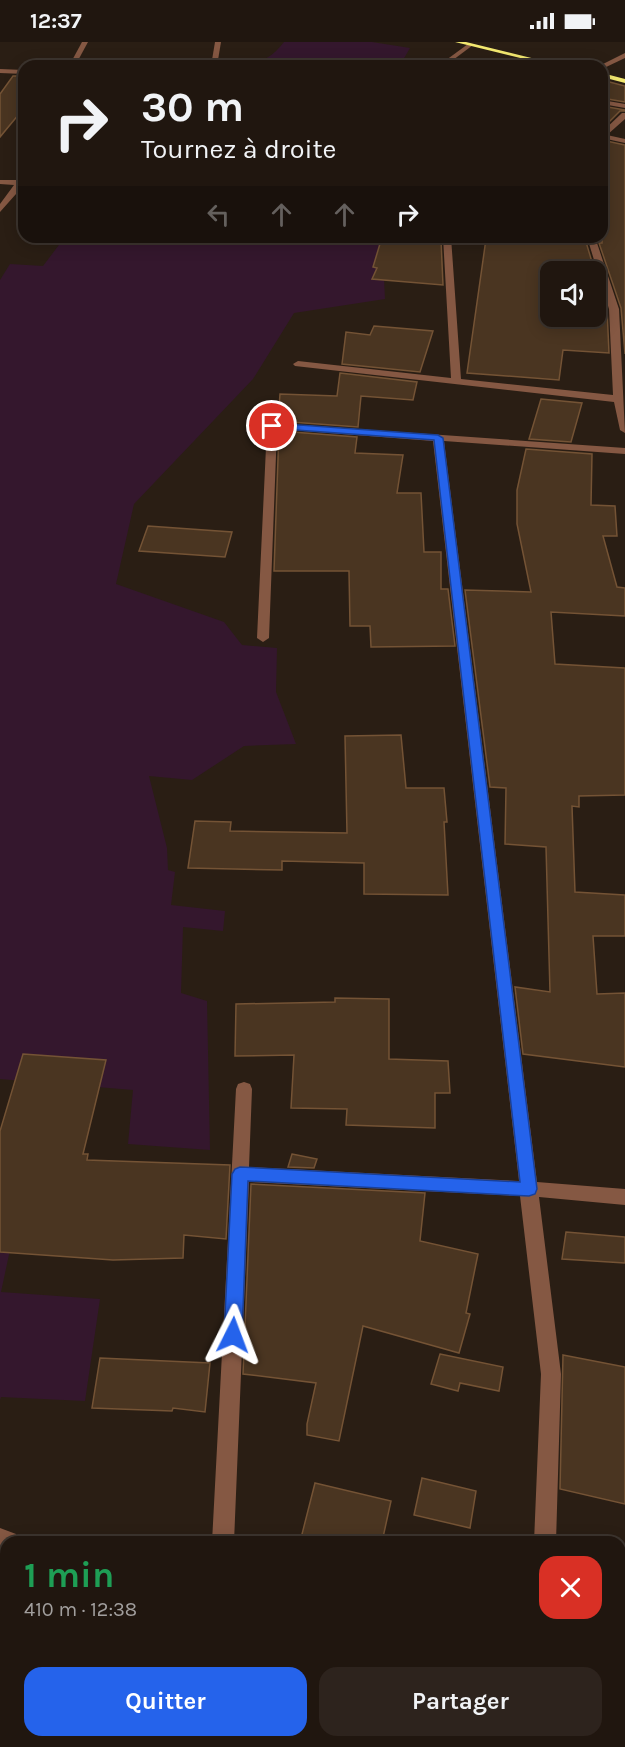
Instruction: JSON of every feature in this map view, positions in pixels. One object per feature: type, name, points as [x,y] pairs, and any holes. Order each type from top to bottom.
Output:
[{"type":"main road","points":[[458,42],[535,60]]},
{"type":"main road","points":[[608,77],[625,81]]},
{"type":"street","points":[[75,60],[85,42]]},
{"type":"street","points":[[215,60],[218,42]]},
{"type":"street","points":[[449,60],[470,45]]},
{"type":"street","points":[[608,64],[625,55]]},
{"type":"street","points":[[0,71],[18,72]]},
{"type":"street","points":[[608,103],[625,106]]},
{"type":"street","points":[[608,130],[625,115]]},
{"type":"street","points":[[608,137],[625,141]]},
{"type":"street","points":[[0,182],[18,181]]},
{"type":"street","points":[[0,210],[18,187]]},
{"type":"street","points":[[447,243],[456,381]]},
{"type":"street","points":[[593,243],[614,309],[618,399],[625,430]]},
{"type":"street","points":[[298,364],[618,399]]},
{"type":"street","points":[[263,638],[272,426],[625,451]]},
{"type":"street","points":[[438,438],[551,1374],[545,1536]]},
{"type":"street","points":[[223,1536],[244,1089]]},
{"type":"street","points":[[240,1174],[529,1189],[625,1197]]},
{"type":"shaded area","points":[[284,42],[372,42],[410,48],[403,60],[368,58],[366,60],[261,60],[278,49]]},
{"type":"shaded area","points":[[60,243],[382,243],[385,299],[294,313],[253,379],[134,504],[116,584],[224,622],[242,645],[277,648],[276,692],[296,744],[244,746],[192,780],[149,776],[167,848],[168,870],[175,872],[171,905],[225,911],[223,931],[183,927],[181,993],[207,1001],[210,1150],[128,1144],[133,1090],[0,1079],[0,280],[10,264],[43,266]]},
{"type":"shaded area","points":[[0,1189],[23,1189],[1,1292],[100,1299],[85,1401],[1,1397],[0,1400]]},
{"type":"building","points":[[13,76],[18,76],[18,115],[0,137],[0,94]]},
{"type":"building","points":[[608,82],[625,86],[625,102],[608,99]]},
{"type":"building","points":[[608,107],[625,110],[620,111],[608,123]]},
{"type":"building","points":[[608,141],[625,145],[625,354],[621,308],[599,243],[608,243]]},
{"type":"building","points":[[380,243],[441,243],[443,285],[372,279],[377,268],[373,267]]},
{"type":"building","points":[[485,243],[586,243],[592,261],[540,261],[540,327],[606,327],[606,306],[609,353],[563,350],[559,380],[467,373]]},
{"type":"building","points":[[374,326],[433,331],[420,372],[342,364],[346,332],[370,335]]},
{"type":"building","points":[[340,373],[417,382],[413,400],[361,396],[358,427],[278,421],[280,394],[337,396]]},
{"type":"building","points":[[541,399],[582,403],[571,442],[529,439]]},
{"type":"building","points":[[279,431],[357,437],[355,453],[403,455],[397,493],[421,493],[424,552],[441,552],[441,589],[448,589],[455,646],[371,647],[370,626],[350,626],[349,571],[274,571]]},
{"type":"building","points":[[526,449],[592,454],[591,505],[615,506],[617,536],[603,536],[617,587],[625,588],[625,616],[551,612],[555,664],[625,668],[625,795],[579,796],[579,807],[572,806],[575,892],[625,895],[625,936],[593,936],[597,994],[625,993],[625,1067],[523,1054],[515,987],[550,992],[546,847],[505,844],[506,788],[490,787],[465,590],[531,592],[517,524],[517,490]]},
{"type":"building","points":[[148,526],[232,532],[225,557],[139,551]]},
{"type":"building","points":[[401,735],[406,788],[444,788],[448,895],[364,894],[364,863],[282,861],[282,870],[188,868],[195,821],[231,822],[230,831],[347,833],[345,736]]},
{"type":"building","points":[[335,998],[389,999],[389,1059],[448,1061],[450,1093],[435,1093],[435,1128],[346,1125],[347,1109],[291,1108],[294,1055],[235,1056],[236,1004],[335,1002]]},
{"type":"building","points":[[23,1054],[106,1060],[83,1154],[88,1154],[87,1160],[230,1165],[226,1239],[184,1235],[183,1258],[113,1260],[0,1252],[0,1131]]},
{"type":"building","points":[[292,1154],[317,1159],[314,1168],[288,1167]]},
{"type":"building","points":[[251,1184],[425,1193],[420,1241],[478,1254],[466,1313],[470,1314],[459,1353],[363,1326],[339,1441],[307,1435],[307,1424],[316,1383],[243,1374]]},
{"type":"building","points":[[566,1232],[625,1237],[625,1263],[562,1259]]},
{"type":"building","points":[[440,1354],[503,1367],[499,1391],[460,1383],[458,1391],[431,1384]]},
{"type":"building","points":[[563,1355],[625,1367],[625,1504],[560,1489]]},
{"type":"building","points":[[100,1358],[210,1363],[205,1412],[173,1408],[172,1411],[92,1408]]},
{"type":"building","points":[[422,1478],[476,1491],[470,1528],[414,1515]]},
{"type":"building","points":[[315,1483],[391,1501],[383,1536],[302,1536]]},
{"type":"route","points":[[233,1335],[240,1174],[529,1189],[438,438],[272,426]]}]
